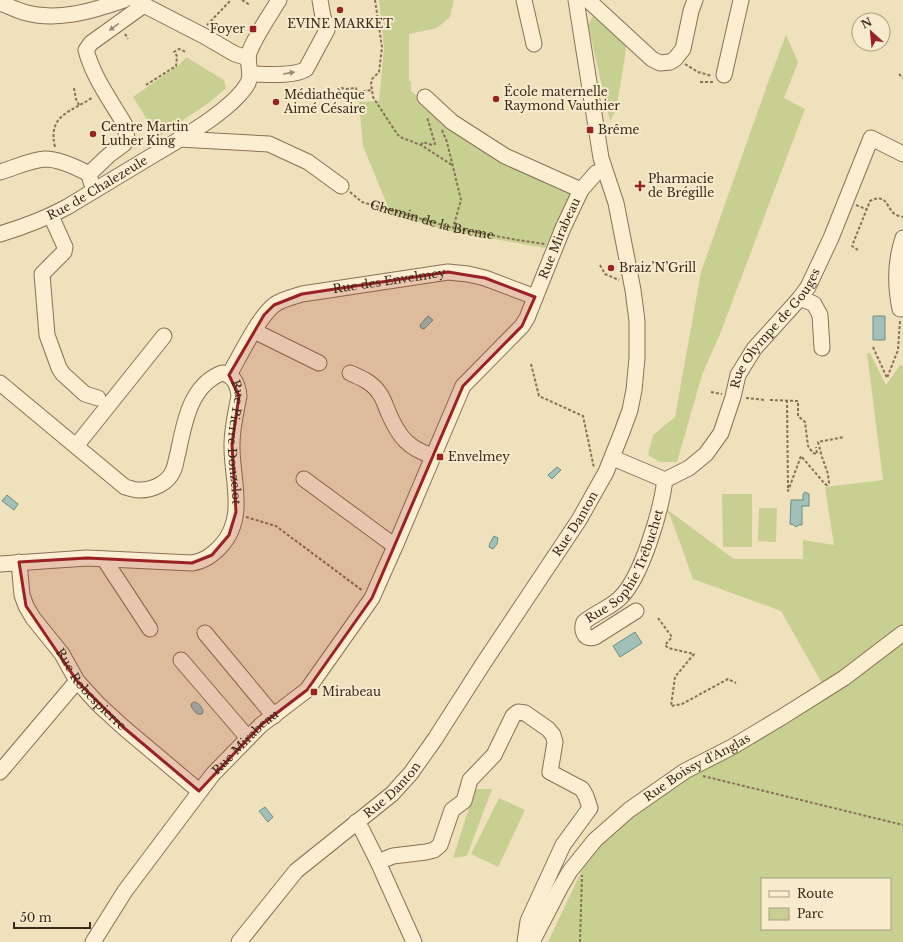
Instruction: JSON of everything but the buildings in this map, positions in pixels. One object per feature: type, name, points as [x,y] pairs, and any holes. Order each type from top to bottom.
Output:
[{"type":"street","points":[[0,3],[24,12],[41,15],[64,15],[82,13],[124,0]]},
{"type":"street","points":[[279,0],[251,49],[248,58],[250,74],[280,75],[300,71],[306,68],[327,30],[320,0]]},
{"type":"street","points":[[524,0],[534,44]]},
{"type":"street","points":[[576,0],[604,170]]},
{"type":"street","points":[[588,0],[652,59],[660,63],[670,62],[675,59],[683,48],[690,11],[695,0]]},
{"type":"street","points":[[716,78],[742,0]]},
{"type":"street","points":[[89,174],[110,154],[124,144],[127,138],[127,132],[125,125],[89,61],[86,50],[91,43],[139,3],[240,57],[248,58]]},
{"type":"street","name":"Rue de Chalezeule","points":[[0,234],[32,224],[51,216],[211,119],[235,98],[249,81],[250,74]]},
{"type":"street","points":[[428,101],[452,122],[505,156],[581,190]]},
{"type":"street","name":"Rue Olympe de Gouges","points":[[665,480],[689,468],[706,454],[721,433],[733,397],[738,375],[754,349],[800,298],[813,276],[831,238],[871,138],[903,154]]},
{"type":"street","points":[[179,139],[269,144],[308,162],[341,186]]},
{"type":"street","points":[[0,172],[37,160],[46,159],[56,160],[89,174]]},
{"type":"street","name":"Rue Mirabeau","points":[[93,942],[125,891],[199,791],[213,774],[261,725],[307,690],[372,598],[463,386],[522,326],[563,228],[581,190],[596,173],[604,170]]},
{"type":"street","name":"Rue Danton","points":[[239,942],[296,871],[392,794],[411,773],[579,520],[595,494],[613,458],[630,410],[638,358],[633,290],[616,203],[604,170]]},
{"type":"street","points":[[89,174],[95,190]]},
{"type":"street","points":[[51,216],[65,247],[64,252],[42,274],[47,335],[59,368],[63,374],[85,394],[98,398]]},
{"type":"street","points":[[900,309],[895,276],[903,238]]},
{"type":"street","name":"Rue des Envelmey","points":[[229,375],[264,315],[274,305],[281,301],[302,294],[448,272],[468,274],[485,278],[535,297]]},
{"type":"street","points":[[800,298],[814,304],[820,315],[822,348]]},
{"type":"street","points":[[254,331],[319,363]]},
{"type":"street","points":[[76,446],[164,336]]},
{"type":"street","name":"Rue Pierre Donzelot","points":[[0,383],[125,487],[140,491],[154,488],[166,481],[173,472],[186,415],[194,400],[209,379],[222,373],[229,375],[233,378],[238,389],[239,396],[232,444],[236,515],[229,535],[212,555],[202,561],[192,563],[86,558],[0,564]]},
{"type":"street","points":[[350,373],[366,380],[380,394],[393,424],[401,437],[421,452],[433,456]]},
{"type":"street","points":[[613,458],[665,480]]},
{"type":"street","points":[[304,479],[388,541],[396,544]]},
{"type":"street","name":"Rue Sophie Trébuchet","points":[[636,611],[594,637],[586,637],[583,633],[582,628],[584,622],[620,599],[636,572],[652,536],[662,499],[665,480]]},
{"type":"street","points":[[104,559],[150,630]]},
{"type":"street","name":"Rue Robespierre","points":[[19,562],[22,595],[26,606],[33,618],[62,654],[77,681],[98,704],[123,727],[199,791]]},
{"type":"street","points":[[205,633],[274,716]]},
{"type":"street","name":"Rue Boissy d'Anglas","points":[[532,942],[560,888],[583,853],[595,840],[629,810],[684,771],[732,747],[844,678],[903,633]]},
{"type":"street","points":[[181,660],[248,738]]},
{"type":"street","points":[[0,772],[77,681]]},
{"type":"street","points":[[378,862],[393,856],[434,850],[440,845],[452,810],[464,801],[470,780],[494,755],[513,716],[518,712],[524,713],[548,729],[553,735],[555,742],[550,772],[582,789],[590,808],[563,845],[528,921],[525,942]]},
{"type":"street","name":"Rue Danton","points":[[356,822],[362,830],[378,862],[414,942]]},
{"type":"path","points":[[205,27],[231,0]]},
{"type":"path","points":[[242,0],[250,5]]},
{"type":"path","points":[[375,0],[382,47],[379,72],[372,79],[371,84],[373,97],[400,137],[421,145],[452,165]]},
{"type":"path","points":[[125,34],[128,39]]},
{"type":"path","points":[[146,85],[176,66],[177,56],[174,52],[179,48],[186,52]]},
{"type":"path","points":[[698,72],[716,78]]},
{"type":"path","points":[[898,74],[903,78]]},
{"type":"path","points":[[700,82],[716,78]]},
{"type":"path","points":[[336,87],[346,90],[356,88],[357,92],[372,90]]},
{"type":"path","points":[[74,88],[79,105]]},
{"type":"path","points":[[56,160],[53,135],[56,123],[64,113],[87,101]]},
{"type":"path","points":[[421,145],[423,142],[432,145],[435,144],[427,116],[428,101]]},
{"type":"path","points":[[441,127],[447,142],[461,200],[453,228]]},
{"type":"path","name":"Chemin de la Breme","points":[[341,186],[362,202],[453,228],[512,240],[535,242]]},
{"type":"path","points":[[858,250],[852,246],[870,201],[876,198],[883,199],[895,214],[903,217]]},
{"type":"path","points":[[600,265],[605,274],[620,281]]},
{"type":"path","points":[[873,347],[887,378],[898,350],[900,334],[900,309]]},
{"type":"path","points":[[531,364],[539,396],[584,416],[595,473]]},
{"type":"path","points":[[770,400],[798,400],[798,416],[805,422],[808,446],[813,453],[817,454],[816,447]]},
{"type":"path","points":[[788,400],[788,491],[801,456],[827,485],[829,483],[828,474],[818,442],[844,437]]},
{"type":"path","points":[[236,515],[276,526],[372,598]]},
{"type":"path","points":[[658,618],[672,637],[665,645],[668,648],[694,654],[675,677],[671,706],[682,704],[728,679],[736,683]]},
{"type":"path","points":[[684,771],[903,825]]},
{"type":"path","points":[[580,942],[583,853]]},
{"type":"highlighted area","points":[[448,272],[485,278],[535,297],[522,326],[463,386],[372,598],[307,690],[261,725],[199,791],[123,727],[77,681],[26,606],[19,562],[87,558],[192,563],[212,555],[229,535],[236,512],[232,444],[239,396],[229,375],[264,315],[274,305],[302,294]]},
{"type":"green space","points":[[379,0],[454,0],[450,17],[437,28],[409,34],[409,81],[411,81],[411,91],[452,127],[572,190],[545,248],[450,231],[391,214],[363,146],[359,102],[379,101],[384,47]]},
{"type":"green space","points":[[595,12],[626,41],[625,57],[616,110],[610,121],[588,25]]},
{"type":"green space","points":[[786,35],[798,62],[784,98],[805,109],[720,334],[702,375],[677,462],[660,462],[648,455],[653,435],[675,417],[701,272]]},
{"type":"green space","points":[[186,57],[224,80],[226,88],[210,102],[158,137],[133,97],[180,64]]},
{"type":"green space","points":[[867,353],[870,353],[886,385],[900,365],[903,366],[903,942],[548,942],[589,855],[627,817],[696,771],[827,692],[781,611],[693,579],[671,518],[665,508],[734,559],[803,559],[803,540],[834,545],[825,487],[883,480]]},
{"type":"green space","points":[[722,494],[752,494],[752,547],[723,547]]},
{"type":"green space","points":[[759,508],[777,508],[776,542],[758,541]]},
{"type":"green space","points":[[475,789],[492,789],[467,856],[453,858]]},
{"type":"green space","points":[[499,798],[525,810],[498,867],[471,854]]},
{"type":"water","points":[[428,316],[433,320],[424,329],[421,328],[420,325]]},
{"type":"water","points":[[873,316],[885,316],[885,340],[873,340]]},
{"type":"water","points":[[557,467],[561,470],[552,479],[548,475]]},
{"type":"water","points":[[805,492],[809,494],[809,506],[802,506],[802,525],[796,527],[790,524],[791,500],[803,500],[803,494]]},
{"type":"water","points":[[7,495],[18,504],[14,510],[2,501]]},
{"type":"water","points":[[494,536],[498,538],[497,544],[493,549],[489,547]]},
{"type":"water","points":[[635,632],[642,643],[620,657],[613,646]]},
{"type":"water","points":[[194,702],[201,706],[203,711],[202,714],[197,714],[192,708],[191,704]]},
{"type":"water","points":[[265,807],[273,817],[268,822],[259,811]]},
{"type":"place","name":"EVINE MARKET","points":[[340,10]]},
{"type":"place","name":"Foyer","points":[[253,29]]},
{"type":"place","name":"École maternelle Raymond Vauthier","points":[[496,99]]},
{"type":"place","name":"Médiathèque Aimé Césaire","points":[[276,102]]},
{"type":"place","name":"Brême","points":[[590,130]]},
{"type":"place","name":"Centre Martin Luther King","points":[[93,134]]},
{"type":"place","name":"Pharmacie de Brégille","points":[[640,186]]},
{"type":"place","name":"Braiz’N’Grill","points":[[611,268]]},
{"type":"place","name":"Envelmey","points":[[440,457]]},
{"type":"place","name":"Mirabeau","points":[[314,692]]}]
